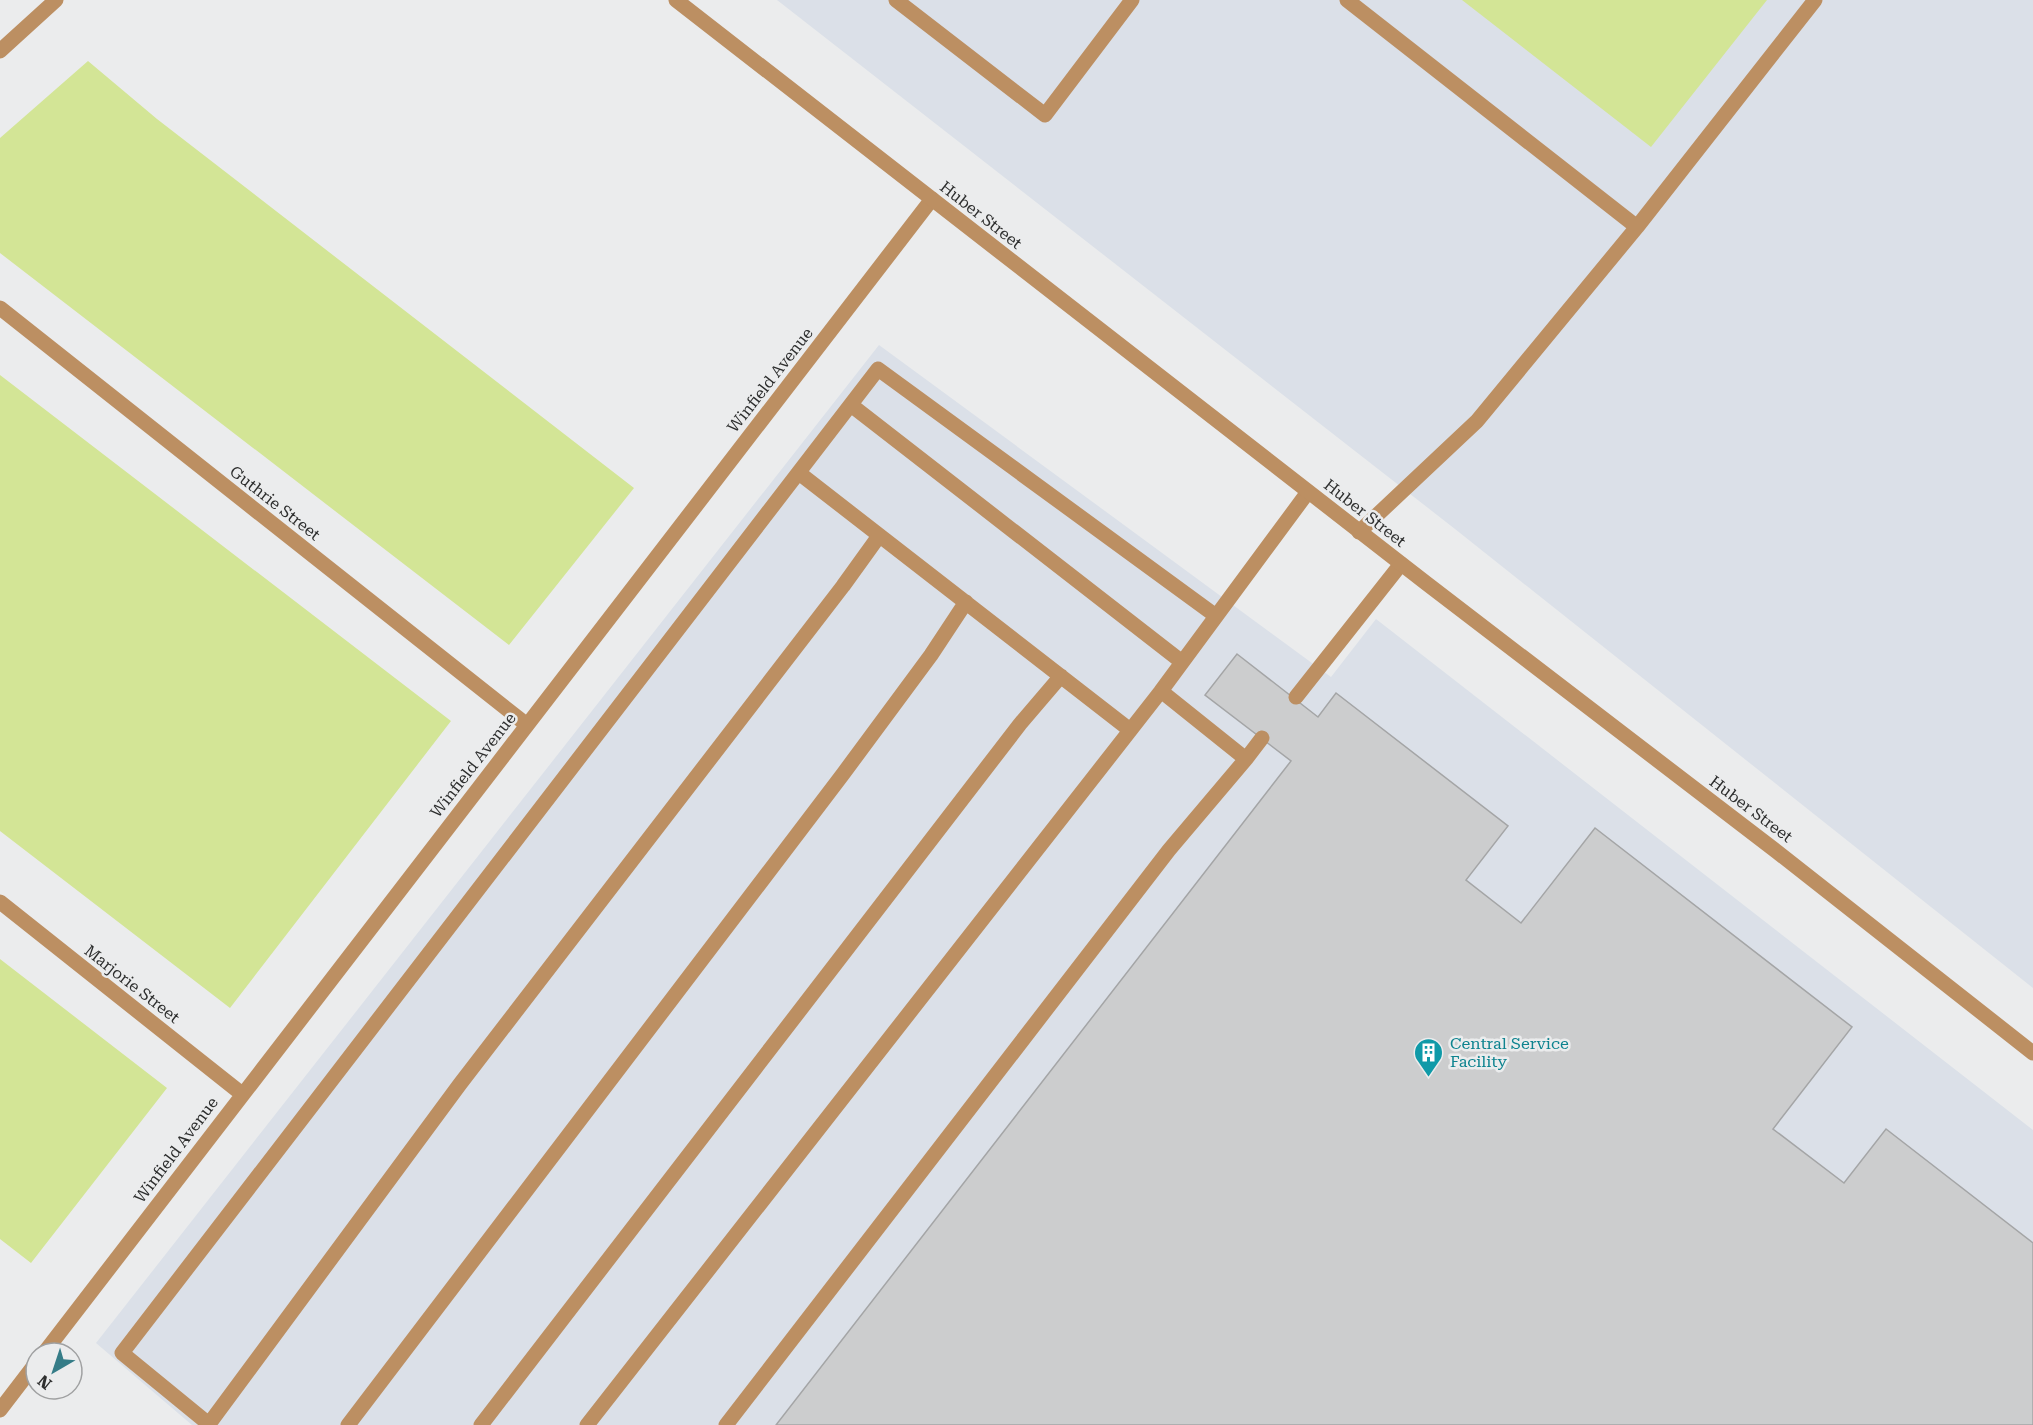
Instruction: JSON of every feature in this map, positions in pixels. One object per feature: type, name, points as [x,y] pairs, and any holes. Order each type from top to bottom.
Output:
[{"type":"street","points":[[0,51],[56,0]]},
{"type":"street","name":"Huber Street","points":[[676,0],[1359,532],[1776,851],[2033,1053]]},
{"type":"street","points":[[896,0],[1045,115],[1132,0]]},
{"type":"street","points":[[1347,0],[1637,227]]},
{"type":"street","points":[[1359,532],[1478,422],[1637,227],[1815,0]]},
{"type":"street","name":"Winfield Avenue","points":[[53,1341],[932,199]]},
{"type":"street","name":"Guthrie Street","points":[[0,308],[527,725]]},
{"type":"street","points":[[879,536],[460,1084],[210,1424],[122,1353],[878,369],[1216,616]]},
{"type":"street","points":[[851,405],[1182,662]]},
{"type":"street","points":[[799,473],[1130,730]]},
{"type":"street","points":[[587,1425],[1161,691],[1308,492]]},
{"type":"street","points":[[1296,697],[1401,564]]},
{"type":"street","points":[[348,1425],[836,783],[931,655],[966,602]]},
{"type":"street","points":[[481,1425],[1020,724],[1061,676]]},
{"type":"street","points":[[1161,691],[1246,759]]},
{"type":"street","points":[[726,1425],[1169,850],[1262,738]]},
{"type":"street","name":"Marjorie Street","points":[[0,902],[242,1094]]},
{"type":"street","points":[[0,1410],[24,1379]]},
{"type":"shaded area","points":[[777,0],[2033,0],[2033,988],[1455,529]]},
{"type":"shaded area","points":[[879,345],[1331,677],[1376,619],[2033,1130],[2033,1425],[192,1425],[96,1343]]},
{"type":"green space","points":[[1462,0],[1767,0],[1651,147]]},
{"type":"green space","points":[[88,61],[157,119],[634,488],[509,645],[0,253],[0,138]]},
{"type":"green space","points":[[0,375],[451,721],[230,1008],[0,831]]},
{"type":"green space","points":[[0,959],[167,1088],[31,1263],[0,1239]]},
{"type":"building","name":"Central Service Facility","points":[[1237,654],[1318,717],[1336,693],[1508,826],[1466,880],[1521,923],[1595,828],[1852,1027],[1773,1129],[1844,1183],[1886,1129],[2033,1243],[2033,1425],[776,1425],[1291,761],[1205,695]]},
{"type":"place","name":"Central Service Facility","points":[[1429,1078]]}]
